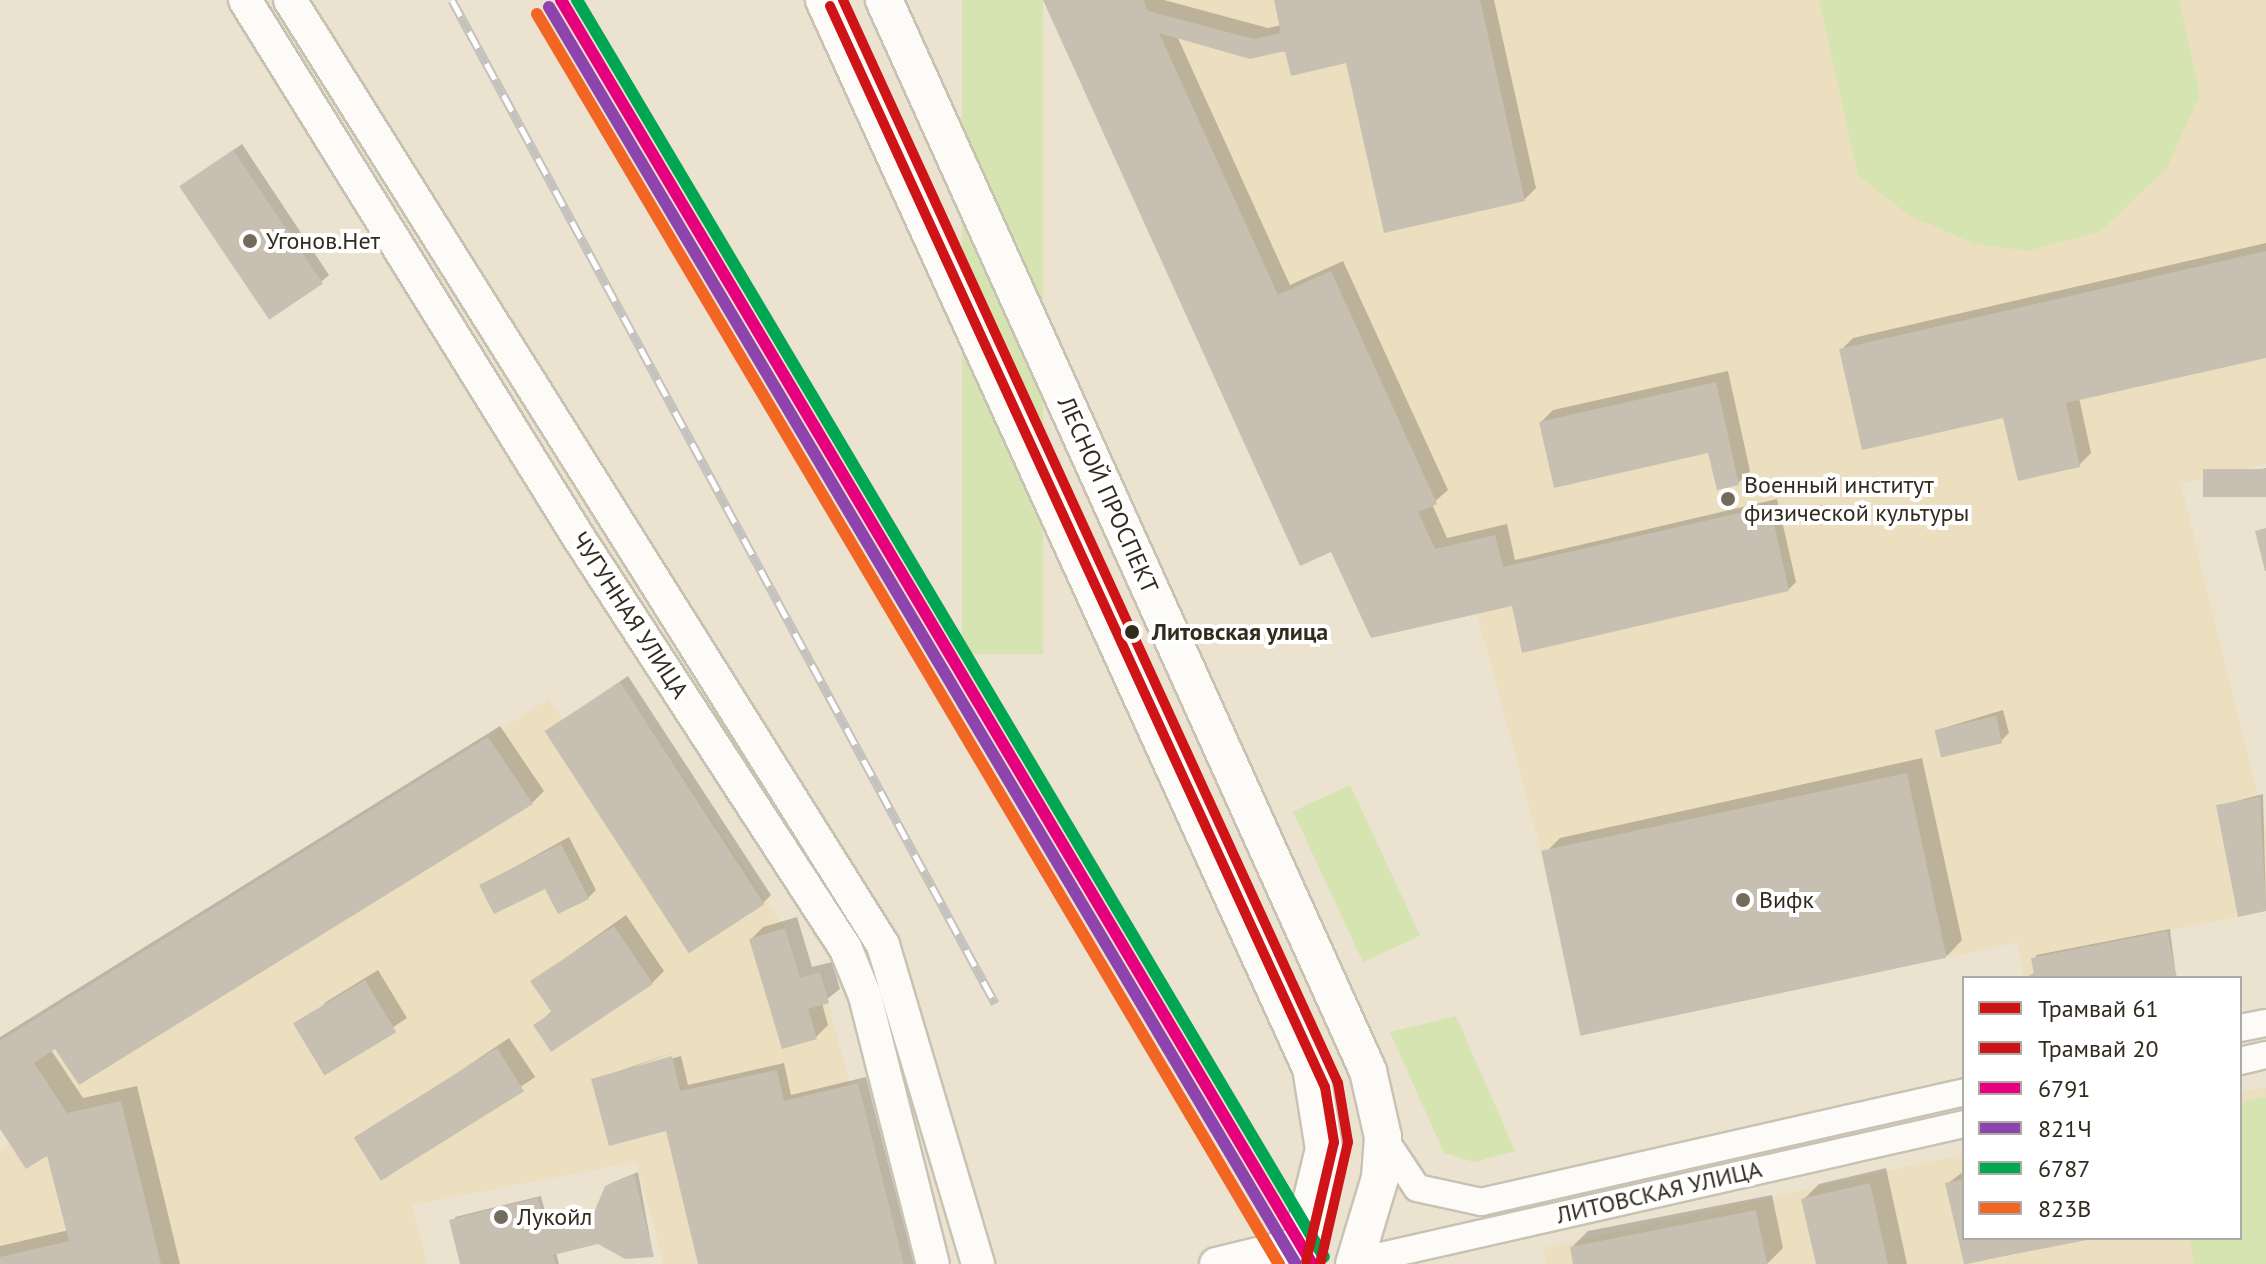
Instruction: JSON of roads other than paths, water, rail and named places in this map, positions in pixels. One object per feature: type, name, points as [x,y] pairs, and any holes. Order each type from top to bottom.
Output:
[{"type":"main road","points":[[824,0],[1311,1068],[1324,1149],[1299,1253]]},
{"type":"main road","name":"ЛЕСНОЙ ПРОСПЕКТ","points":[[884,0],[1359,1047],[1383,1137],[1380,1178],[1354,1263]]},
{"type":"main road","points":[[948,273],[997,250]]},
{"type":"street","name":"ЧУГУННАЯ УЛИЦА","points":[[245,0],[579,538],[845,947],[865,996],[933,1264]]},
{"type":"street","name":"ЧУГУННАЯ УЛИЦА","points":[[290,0],[883,945],[978,1264]]},
{"type":"street","points":[[2242,1028],[2266,1023]]},
{"type":"street","points":[[2242,1061],[2266,1055]]},
{"type":"street","name":"ЛИТОВСКАЯ УЛИЦА","points":[[1383,1137],[1417,1188],[1481,1202],[1962,1092]]},
{"type":"street","name":"ЛИТОВСКАЯ УЛИЦА","points":[[1354,1263],[1962,1124]]},
{"type":"street","points":[[1216,1264],[1299,1253]]},
{"type":"railway","points":[[452,0],[995,1003]]},
{"type":"tram line","name":"61","points":[[843,0],[1338,1083],[1348,1142],[1320,1264]]},
{"type":"tram line","name":"20","points":[[830,6],[1325,1087],[1334,1142],[1306,1261]]},
{"type":"place","name":"Угонов.Нет","points":[[250,241]]},
{"type":"place","name":"Военный институт физической культуры","points":[[1728,499]]},
{"type":"place","name":"Литовская улица","points":[[1132,632]]},
{"type":"place","name":"Вифк","points":[[1743,900]]},
{"type":"place","name":"Лукойл","points":[[501,1217]]}]
